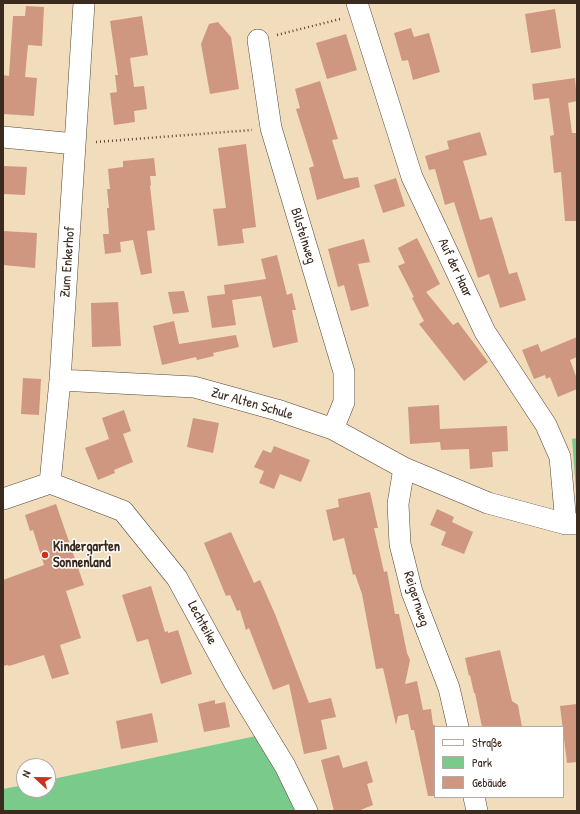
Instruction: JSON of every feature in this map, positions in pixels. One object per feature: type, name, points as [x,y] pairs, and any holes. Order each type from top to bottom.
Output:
[{"type":"street","name":"Zum Enkerhof","points":[[60,380],[84,3]]},
{"type":"street","name":"Auf der Haar","points":[[359,9],[412,177],[485,332],[546,425],[560,457],[572,524]]},
{"type":"street","name":"Bilsteinweg","points":[[258,40],[271,128],[344,372],[344,402],[333,429]]},
{"type":"street","points":[[3,137],[75,144]]},
{"type":"street","points":[[3,499],[50,483],[60,380]]},
{"type":"street","name":"Zur Alten Schule","points":[[60,380],[194,387],[277,410],[333,429],[404,468],[488,504],[572,524]]},
{"type":"street","name":"Reigernweg","points":[[404,468],[398,504],[400,544],[412,592],[449,688],[458,726]]},
{"type":"street","name":"Lechteike","points":[[50,483],[123,511],[177,578],[234,682],[285,766],[306,811]]},
{"type":"street","points":[[474,798],[477,811]]},
{"type":"path","points":[[258,40],[359,9]]},
{"type":"path","points":[[75,144],[271,128]]},
{"type":"green space","points":[[577,438],[577,503],[572,439]]},
{"type":"green space","points":[[256,736],[298,811],[3,811],[3,789],[16,787],[16,798],[56,798],[56,778]]},
{"type":"building","points":[[26,6],[44,7],[42,46],[28,45],[25,77],[37,78],[34,116],[3,114],[3,75],[9,76],[13,16],[25,16]]},
{"type":"building","points":[[555,9],[561,48],[531,53],[525,14]]},
{"type":"building","points":[[142,16],[148,55],[130,58],[134,87],[144,86],[147,109],[134,111],[135,122],[114,125],[110,93],[117,92],[115,75],[118,75],[110,21]]},
{"type":"building","points":[[218,22],[231,37],[239,89],[210,94],[201,44],[209,24]]},
{"type":"building","points":[[411,28],[414,37],[429,33],[440,72],[413,80],[408,60],[402,61],[394,33]]},
{"type":"building","points":[[346,34],[357,70],[327,79],[316,43]]},
{"type":"building","points":[[575,78],[577,101],[568,103],[572,133],[577,133],[577,221],[565,221],[561,172],[554,173],[550,136],[554,135],[549,98],[534,100],[532,84]]},
{"type":"building","points":[[320,81],[338,139],[332,140],[344,179],[358,177],[360,187],[317,200],[309,168],[314,166],[296,109],[300,108],[295,89]]},
{"type":"building","points":[[480,132],[487,155],[463,161],[480,220],[492,217],[509,274],[517,272],[526,300],[500,308],[489,274],[478,278],[454,202],[445,205],[435,169],[429,170],[425,156],[449,149],[447,141]]},
{"type":"building","points":[[246,144],[256,227],[242,229],[244,243],[218,246],[213,209],[226,208],[218,148]]},
{"type":"building","points":[[154,158],[156,176],[150,176],[150,186],[155,230],[147,231],[152,273],[141,275],[133,240],[120,242],[121,252],[105,254],[103,234],[109,234],[107,189],[110,189],[108,169],[123,167],[123,161]]},
{"type":"building","points":[[3,166],[27,167],[25,195],[3,194]]},
{"type":"building","points":[[396,178],[405,206],[383,213],[374,185]]},
{"type":"building","points":[[3,231],[37,233],[35,268],[3,265]]},
{"type":"building","points":[[417,238],[440,284],[426,292],[453,325],[458,322],[488,362],[464,381],[419,324],[424,321],[412,298],[414,297],[398,266],[405,263],[398,248]]},
{"type":"building","points":[[364,239],[370,262],[358,264],[369,306],[351,311],[344,285],[338,287],[328,249]]},
{"type":"building","points":[[277,255],[287,295],[292,293],[296,310],[292,310],[298,342],[273,348],[261,296],[232,300],[236,325],[212,328],[207,296],[225,294],[224,285],[266,279],[261,259]]},
{"type":"building","points":[[184,291],[189,312],[173,314],[168,292]]},
{"type":"building","points":[[118,302],[121,346],[92,347],[91,303]]},
{"type":"building","points":[[174,321],[179,344],[236,335],[239,347],[213,353],[214,356],[197,360],[196,357],[162,365],[153,326]]},
{"type":"building","points":[[577,337],[577,357],[570,360],[577,379],[577,389],[558,397],[550,377],[546,379],[545,375],[534,379],[522,350],[538,344],[541,352]]},
{"type":"building","points":[[23,378],[41,379],[39,415],[21,414]]},
{"type":"building","points":[[439,405],[440,429],[507,426],[508,451],[492,452],[493,467],[470,469],[469,449],[441,450],[440,442],[410,444],[408,407]]},
{"type":"building","points":[[124,410],[131,431],[123,434],[133,462],[114,470],[115,473],[98,480],[85,448],[109,439],[102,418]]},
{"type":"building","points":[[193,418],[219,423],[213,453],[187,447]]},
{"type":"building","points":[[274,446],[310,460],[301,482],[280,474],[274,489],[259,483],[264,471],[254,467],[263,450],[271,453]]},
{"type":"building","points":[[370,492],[378,528],[374,528],[384,572],[387,571],[395,614],[399,614],[407,653],[410,660],[405,684],[417,681],[423,710],[431,709],[433,725],[435,725],[434,796],[428,796],[414,730],[411,730],[408,714],[398,716],[396,725],[383,668],[376,669],[362,594],[355,574],[353,575],[344,538],[333,541],[326,510],[339,507],[338,499]]},
{"type":"building","points":[[56,504],[84,585],[66,591],[81,638],[60,645],[69,674],[52,679],[44,655],[9,666],[3,666],[3,580],[44,565],[33,530],[30,531],[25,515]]},
{"type":"building","points":[[437,509],[454,517],[452,522],[473,532],[464,554],[441,545],[446,532],[430,525]]},
{"type":"building","points":[[231,532],[254,583],[260,580],[275,614],[309,703],[331,698],[336,717],[321,720],[327,749],[304,754],[289,684],[273,690],[249,628],[246,630],[240,610],[237,611],[230,595],[226,596],[204,543]]},
{"type":"building","points":[[151,586],[165,632],[168,631],[168,633],[178,630],[192,674],[161,684],[148,639],[137,642],[122,595]]},
{"type":"building","points":[[500,650],[512,701],[518,705],[522,726],[482,726],[475,693],[465,658]]},
{"type":"building","points":[[215,700],[215,704],[225,702],[230,727],[204,732],[198,704]]},
{"type":"building","points":[[577,704],[577,762],[567,763],[564,726],[562,726],[560,706]]},
{"type":"building","points":[[152,713],[158,742],[121,749],[116,721]]},
{"type":"building","points":[[339,755],[343,768],[367,761],[373,782],[367,784],[373,805],[358,811],[334,811],[321,760]]},
{"type":"place","name":"Kindergarten Sonnenland","points":[[45,555]]}]
